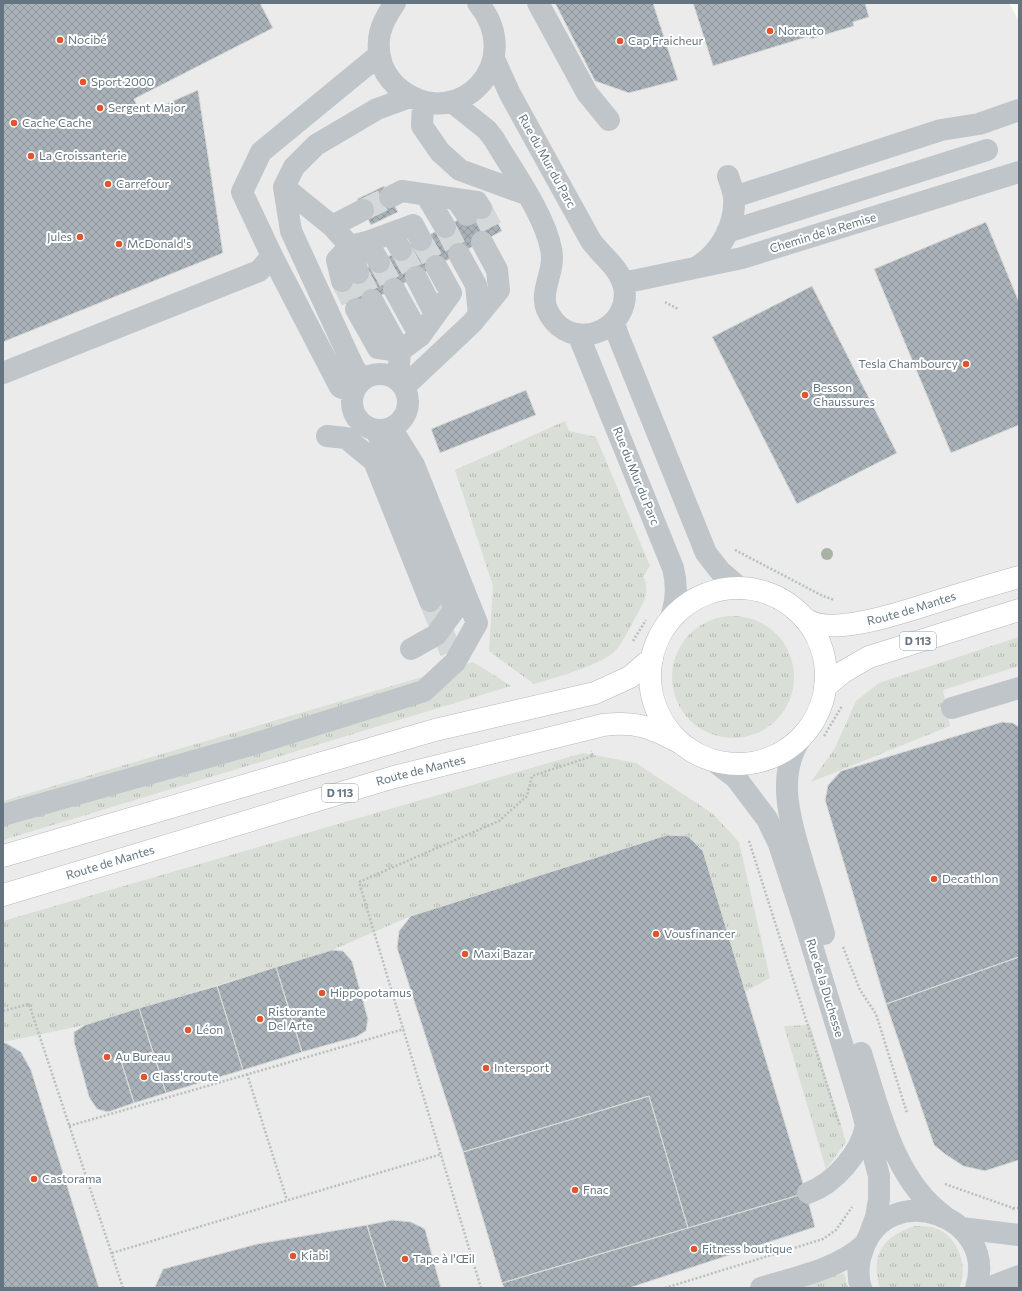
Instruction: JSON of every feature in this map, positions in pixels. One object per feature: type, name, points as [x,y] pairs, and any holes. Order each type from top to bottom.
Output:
[{"type":"main road","name":"Route de Mantes","points":[[804,618],[815,624],[828,625],[866,621],[1019,577]]},
{"type":"main road","points":[[741,589],[761,592],[780,599],[804,618],[815,633],[822,650],[826,668],[825,687],[811,739],[761,761],[737,764],[714,761],[696,754],[679,742],[666,726],[656,708],[650,679],[652,658],[659,639],[670,621],[685,607],[702,596],[721,590],[741,589]]},
{"type":"main road","name":"D 113","points":[[825,687],[842,672],[869,658],[1019,610]]},
{"type":"main road","points":[[3,856],[435,730],[595,693],[630,677],[652,658]]},
{"type":"main road","name":"Route de Mantes","points":[[3,895],[394,777],[603,725],[633,723],[662,733],[679,742]]},
{"type":"street","points":[[396,3],[384,18],[379,36],[379,55],[385,72],[392,81],[416,99],[422,126],[440,152],[460,170],[526,194]]},
{"type":"street","points":[[358,386],[354,368],[291,230],[284,187],[294,167],[316,145],[377,109],[416,99],[437,103],[452,102],[466,96],[478,86],[488,74],[494,59],[496,43],[494,28],[487,14],[478,3]]},
{"type":"street","points":[[538,3],[587,93],[609,120]]},
{"type":"street","points":[[358,386],[340,387],[265,264],[242,192],[261,152],[379,55]]},
{"type":"street","name":"Rue du Mur du Parc","points":[[494,59],[510,94],[591,240],[599,253],[618,272],[623,283],[625,301],[614,322]]},
{"type":"street","points":[[452,102],[487,130],[494,139],[542,220],[549,236],[553,255],[552,266],[544,294],[547,309],[557,324],[568,332],[578,334],[598,332],[614,322],[617,333],[706,553],[720,571],[741,589]]},
{"type":"street","points":[[734,197],[941,130],[979,124],[1019,110]]},
{"type":"street","points":[[979,124],[997,179]]},
{"type":"street","points":[[727,232],[987,150]]},
{"type":"street","name":"Chemin de la Remise","points":[[623,283],[697,267],[716,265],[742,258],[1019,172]]},
{"type":"street","points":[[697,267],[711,258],[721,246],[727,232],[734,197],[728,176]]},
{"type":"street","points":[[284,187],[332,226],[359,244],[379,262]]},
{"type":"street","points":[[390,197],[402,191],[426,195],[468,208]]},
{"type":"street","points":[[426,195],[444,227]]},
{"type":"street","points":[[332,226],[363,210]]},
{"type":"street","points":[[359,244],[396,242],[413,225],[421,240]]},
{"type":"street","points":[[401,384],[472,323],[499,290],[498,270],[488,238]]},
{"type":"street","points":[[350,277],[359,244]]},
{"type":"street","points":[[459,254],[476,285],[479,314]]},
{"type":"street","points":[[3,373],[265,264]]},
{"type":"street","points":[[400,351],[420,336],[451,293],[436,266]]},
{"type":"street","points":[[416,277],[435,314]]},
{"type":"street","points":[[394,288],[420,336]]},
{"type":"street","points":[[364,305],[400,351],[401,384]]},
{"type":"street","name":"Rue du Mur du Parc","points":[[578,334],[673,568],[676,594],[670,621]]},
{"type":"street","points":[[371,374],[390,375],[401,384],[408,396],[408,406],[405,415],[399,422],[384,429],[369,428],[357,419],[352,411],[351,401],[358,386],[371,374]]},
{"type":"street","points":[[384,429],[455,609],[436,635],[411,649]]},
{"type":"street","points":[[3,815],[239,748],[424,691],[455,662],[477,623],[414,465],[384,429]]},
{"type":"street","points":[[327,436],[346,438],[374,461],[430,601]]},
{"type":"street","points":[[952,708],[1019,688]]},
{"type":"street","name":"Rue de la Duchesse","points":[[811,739],[795,747],[788,768],[788,812],[824,932],[879,1110],[902,1170],[923,1198],[952,1222],[973,1245],[977,1254],[978,1274],[976,1288]]},
{"type":"street","name":"Rue de la Duchesse","points":[[714,761],[736,778],[767,819],[779,844],[820,970],[866,1126],[880,1185],[876,1217],[859,1265],[861,1288]]},
{"type":"street","points":[[808,1193],[815,1190],[842,1170],[863,1140],[866,1126]]},
{"type":"street","points":[[761,1288],[826,1268],[843,1261],[867,1241],[884,1221],[903,1212],[924,1211],[952,1222],[1019,1235]]},
{"type":"street","points":[[988,1288],[1019,1276]]},
{"type":"path","points":[[665,302],[678,309]]},
{"type":"path","points":[[731,548],[821,595],[837,601]]},
{"type":"path","points":[[633,642],[646,618]]},
{"type":"path","points":[[811,739],[844,701]]},
{"type":"path","points":[[481,1288],[442,1154],[359,882],[499,820],[527,796],[532,776],[593,756]]},
{"type":"path","points":[[748,836],[850,1159]]},
{"type":"path","points":[[841,941],[860,990],[876,1014],[907,1114]]},
{"type":"path","points":[[3,1011],[29,1004],[123,1288]]},
{"type":"path","points":[[69,1126],[404,1029]]},
{"type":"path","points":[[247,1074],[287,1200]]},
{"type":"path","points":[[112,1253],[442,1154]]},
{"type":"path","points":[[665,1288],[824,1239],[836,1230],[850,1212],[853,1205]]},
{"type":"path","points":[[1013,1208],[1019,1208]]},
{"type":"shaded area","points":[[3,3],[1009,3],[1019,22],[1019,1288],[3,1288]]},
{"type":"green space","points":[[565,421],[569,431],[596,437],[650,566],[643,576],[646,586],[646,595],[643,604],[616,650],[609,656],[589,666],[534,684],[489,651],[493,586],[455,470]]},
{"type":"green space","points":[[733,616],[756,621],[776,634],[789,654],[794,677],[789,700],[776,720],[756,733],[733,738],[710,733],[690,720],[677,700],[672,677],[677,654],[690,634],[710,621]]},
{"type":"green space","points":[[1019,637],[1019,666],[943,690],[950,726],[811,782],[835,748],[856,701],[879,683]]},
{"type":"green space","points":[[473,662],[511,686],[3,840],[3,801]]},
{"type":"green space","points":[[583,753],[636,763],[713,814],[739,842],[770,978],[745,992],[703,851],[688,836],[667,835],[411,916],[332,950],[85,1025],[3,1042],[3,921]]},
{"type":"green space","points":[[810,1025],[846,1142],[826,1169],[784,1026]]},
{"type":"green space","points":[[915,1226],[929,1227],[940,1230],[954,1243],[962,1260],[963,1270],[959,1288],[880,1288],[877,1276],[877,1266],[878,1257],[882,1248],[887,1241],[895,1235]]},
{"type":"green space","points":[[844,1273],[848,1288],[796,1288]]},
{"type":"building","name":"Carrefour","points":[[3,3],[260,3],[273,28],[134,99],[141,115],[198,90],[223,253],[3,342]]},
{"type":"building","name":"Cap Fraicheur","points":[[555,3],[653,3],[678,80],[629,93],[595,81]]},
{"type":"building","name":"Norauto","points":[[693,3],[865,3],[869,17],[853,22],[854,26],[811,39],[810,36],[713,66]]},
{"type":"building","points":[[384,186],[398,212],[371,225],[357,199]]},
{"type":"building","points":[[488,204],[502,231],[350,312],[336,284]]},
{"type":"building","name":"Tesla Chambourcy","points":[[986,222],[1019,302],[1019,425],[951,453],[874,269]]},
{"type":"building","name":"Besson Chaussures","points":[[812,286],[897,453],[797,504],[712,337]]},
{"type":"building","points":[[526,390],[536,415],[440,453],[431,429]]},
{"type":"building","name":"Decathlon","points":[[1002,722],[1013,723],[1019,727],[1019,957],[886,1004],[825,800],[828,785],[841,771]]},
{"type":"building","points":[[667,835],[688,836],[703,851],[806,1193],[688,1228],[649,1096],[463,1152],[397,948],[399,931],[411,916]]},
{"type":"building","name":"Hippopotamus","points":[[332,950],[343,951],[352,961],[368,1019],[366,1031],[356,1037],[302,1052],[276,967]]},
{"type":"building","points":[[1019,957],[1019,1160],[985,1171],[963,1166],[934,1145],[886,1004]]},
{"type":"building","name":"Ristorante Del Arte","points":[[276,967],[302,1052],[243,1070],[217,986]]},
{"type":"building","name":"Léon","points":[[217,986],[243,1070],[166,1093],[139,1008]]},
{"type":"building","name":"Au Bureau","points":[[139,1008],[153,1052],[121,1061],[134,1103],[108,1112],[97,1109],[89,1097],[74,1042],[74,1032],[85,1025]]},
{"type":"building","name":"Castorama","points":[[3,1043],[6,1043],[21,1052],[31,1070],[99,1288],[3,1288]]},
{"type":"building","name":"Class'croute","points":[[153,1052],[166,1093],[134,1103],[121,1061]]},
{"type":"building","name":"Fnac","points":[[649,1096],[688,1228],[502,1283],[463,1152]]},
{"type":"building","points":[[806,1193],[815,1227],[629,1288],[504,1288],[502,1283]]},
{"type":"building","name":"Tape à l'Œil","points":[[392,1220],[411,1222],[425,1229],[441,1288],[386,1288],[367,1225]]},
{"type":"building","name":"Kiabi","points":[[367,1225],[386,1288],[155,1287],[163,1269],[257,1244]]},
{"type":"tunnel","points":[[363,210],[390,197]]},
{"type":"tunnel","points":[[481,208],[495,235]]},
{"type":"tunnel","points":[[445,227],[459,254]]},
{"type":"tunnel","points":[[421,240],[436,266]]},
{"type":"tunnel","points":[[401,250],[416,277]]},
{"type":"tunnel","points":[[379,262],[394,289]]},
{"type":"tunnel","points":[[358,273],[372,300]]},
{"type":"tunnel","points":[[342,281],[356,309]]},
{"type":"tunnel","points":[[430,601],[455,662]]},
{"type":"place","name":"Norauto","points":[[770,31]]},
{"type":"place","name":"Nocibé","points":[[60,40]]},
{"type":"place","name":"Cap Fraicheur","points":[[620,41]]},
{"type":"place","name":"Sport 2000","points":[[83,82]]},
{"type":"place","name":"Sergent Major","points":[[100,108]]},
{"type":"place","name":"Cache Cache","points":[[14,123]]},
{"type":"place","name":"La Croissanterie","points":[[31,156]]},
{"type":"place","name":"Carrefour","points":[[108,184]]},
{"type":"place","name":"Jules","points":[[80,237]]},
{"type":"place","name":"McDonald's","points":[[119,244]]},
{"type":"place","name":"Tesla Chambourcy","points":[[966,364]]},
{"type":"place","name":"Besson Chaussures","points":[[805,395]]},
{"type":"place","name":"Decathlon","points":[[934,879]]},
{"type":"place","name":"Vousfinancer","points":[[656,934]]},
{"type":"place","name":"Maxi Bazar","points":[[465,954]]},
{"type":"place","name":"Hippopotamus","points":[[322,993]]},
{"type":"place","name":"Ristorante Del Arte","points":[[260,1019]]},
{"type":"place","name":"Léon","points":[[188,1030]]},
{"type":"place","name":"Au Bureau","points":[[107,1057]]},
{"type":"place","name":"Intersport","points":[[486,1068]]},
{"type":"place","name":"Class'croute","points":[[144,1077]]},
{"type":"place","name":"Castorama","points":[[34,1179]]},
{"type":"place","name":"Fnac","points":[[575,1190]]},
{"type":"place","name":"Fitness boutique","points":[[694,1249]]},
{"type":"place","name":"Kiabi","points":[[293,1256]]},
{"type":"place","name":"Tape à l'Œil","points":[[405,1259]]}]
